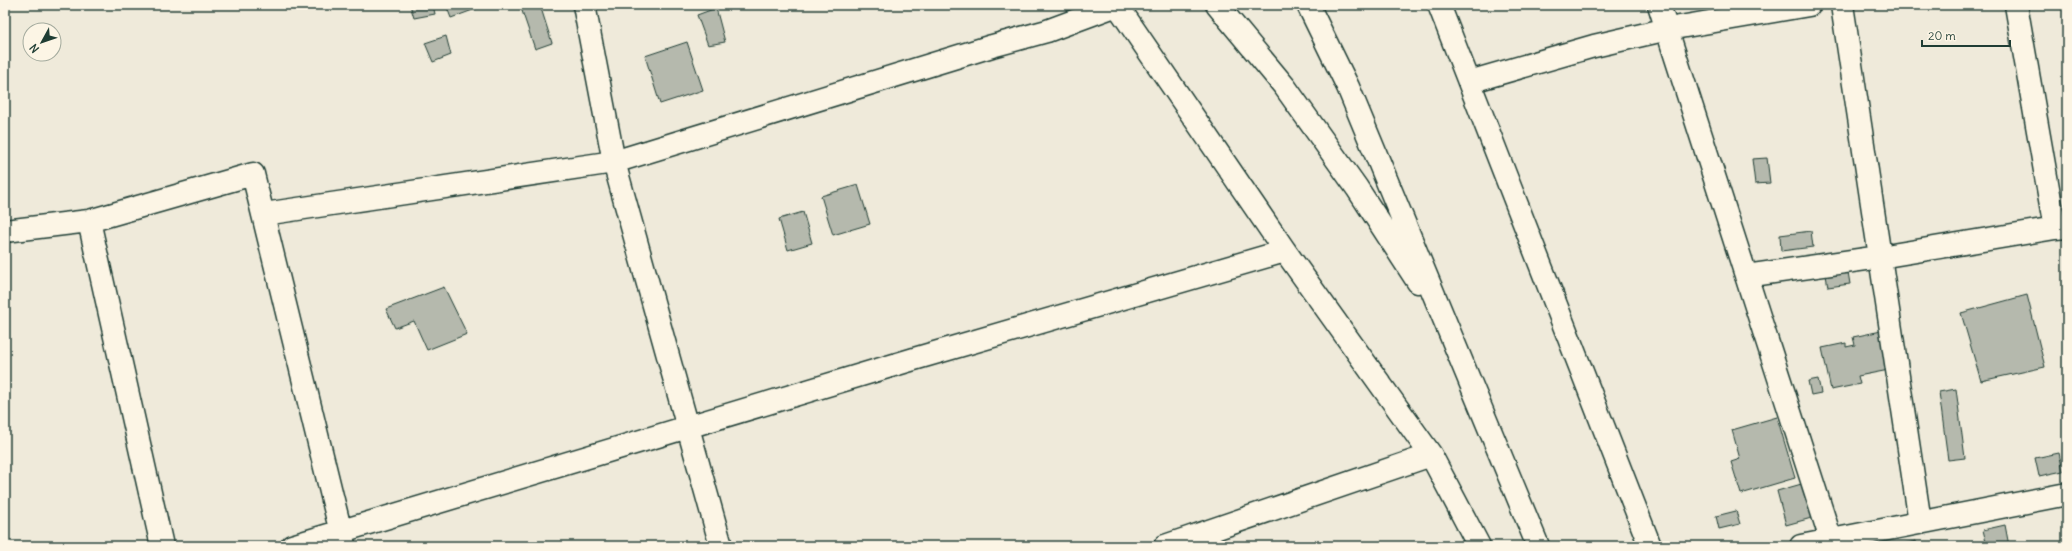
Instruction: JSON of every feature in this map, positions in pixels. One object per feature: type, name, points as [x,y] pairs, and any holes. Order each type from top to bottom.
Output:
[{"type":"street","points":[[584,5],[614,162],[721,546]]},
{"type":"street","points":[[264,214],[614,162],[992,46],[1047,31],[1117,5],[1285,251],[1430,455],[1479,546]]},
{"type":"street","points":[[1217,5],[1285,87],[1357,188],[1448,326]]},
{"type":"street","points":[[1308,5],[1348,87],[1538,546]]},
{"type":"street","points":[[1439,5],[1650,546]]},
{"type":"street","points":[[1659,5],[1668,29],[1832,543]]},
{"type":"street","points":[[1469,82],[1594,46],[1668,29],[1809,5]]},
{"type":"street","points":[[1842,5],[1920,522]]},
{"type":"street","points":[[1746,276],[1880,257],[2061,228],[2016,5]]},
{"type":"street","points":[[5,231],[89,221],[253,174],[343,539]]},
{"type":"street","points":[[89,221],[162,546]]},
{"type":"street","points":[[292,546],[343,539],[687,428],[1285,251]]},
{"type":"street","points":[[1165,546],[1430,455]]},
{"type":"street","points":[[1801,546],[1832,543],[1920,522],[2067,494]]},
{"type":"building","points":[[410,5],[433,5],[435,14],[414,18]]},
{"type":"building","points":[[446,5],[481,5],[481,7],[451,18]]},
{"type":"building","points":[[520,5],[540,5],[552,43],[535,49]]},
{"type":"building","points":[[716,8],[725,42],[708,45],[697,15]]},
{"type":"building","points":[[446,36],[451,55],[433,62],[425,43]]},
{"type":"building","points":[[687,42],[703,90],[660,104],[645,56]]},
{"type":"building","points":[[1767,158],[1770,183],[1755,184],[1752,159]]},
{"type":"building","points":[[858,185],[870,224],[833,235],[821,196]]},
{"type":"building","points":[[803,212],[812,243],[788,250],[779,219]]},
{"type":"building","points":[[1811,231],[1813,247],[1781,251],[1780,235]]},
{"type":"building","points":[[1847,266],[1850,284],[1828,287],[1825,269]]},
{"type":"building","points":[[444,287],[467,334],[427,350],[414,321],[395,328],[386,309]]},
{"type":"building","points":[[2027,295],[2045,367],[1981,381],[1961,313]]},
{"type":"building","points":[[1886,330],[1894,369],[1858,376],[1860,384],[1831,390],[1822,348],[1846,343],[1846,347],[1855,345],[1853,337]]},
{"type":"building","points":[[1818,379],[1821,393],[1811,395],[1808,381]]},
{"type":"building","points":[[1956,389],[1965,458],[1948,460],[1939,392]]},
{"type":"building","points":[[1777,417],[1795,478],[1741,494],[1731,462],[1740,459],[1732,430]]},
{"type":"building","points":[[2059,453],[2063,471],[2039,476],[2035,458]]},
{"type":"building","points":[[1805,483],[1815,517],[1786,525],[1777,491]]},
{"type":"building","points":[[1736,511],[1740,524],[1719,529],[1716,516]]},
{"type":"building","points":[[2005,525],[2009,546],[1987,546],[1983,530]]},
{"type":"building","points":[[1916,541],[1917,546],[1893,546]]}]
